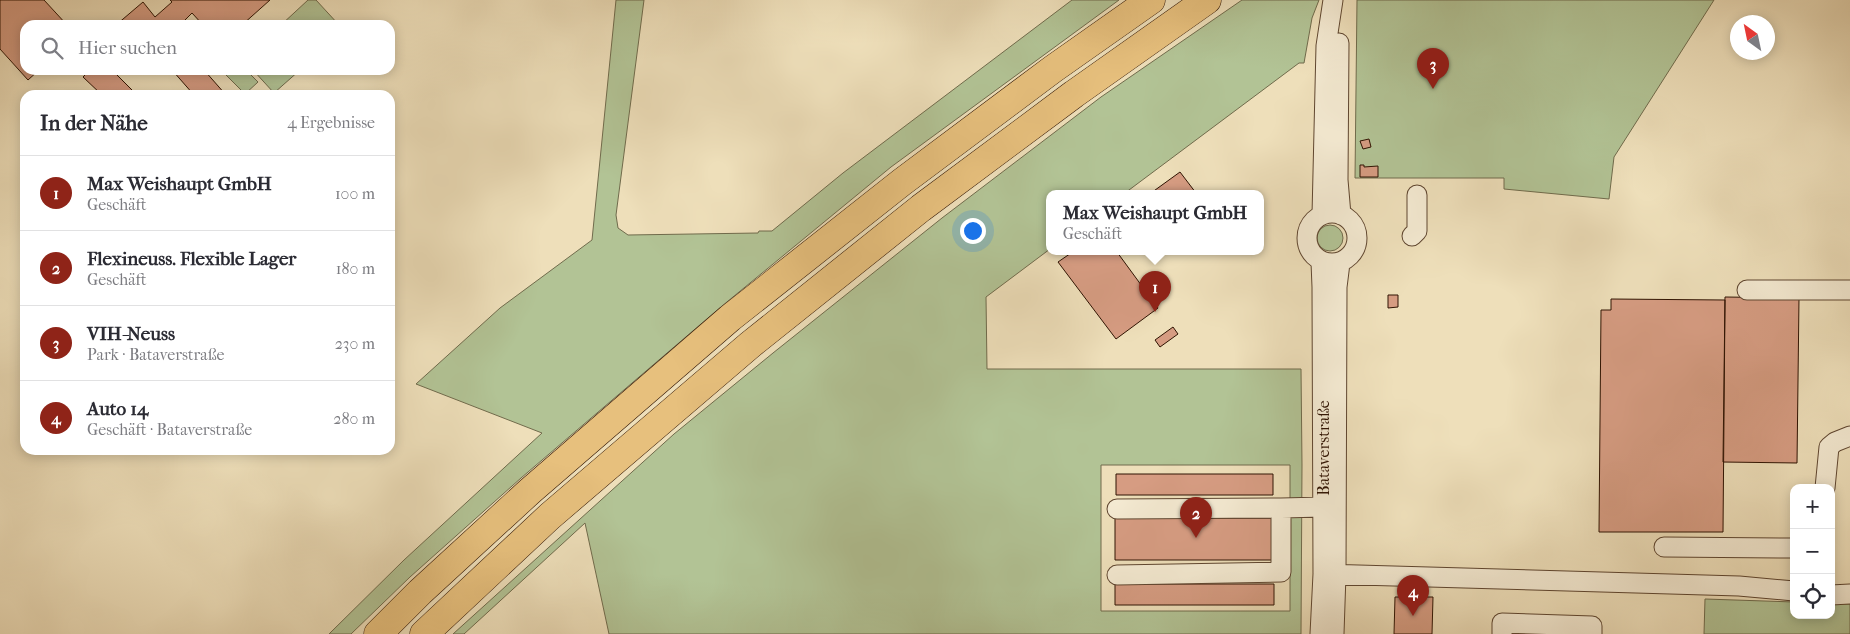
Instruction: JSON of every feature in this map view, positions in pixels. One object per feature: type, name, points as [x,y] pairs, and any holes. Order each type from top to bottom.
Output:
[{"type":"highway","points":[[378,634],[420,592],[530,491],[730,318],[902,182],[1021,92],[1151,0]]},
{"type":"highway","points":[[424,634],[550,516],[752,344],[921,208],[1074,94],[1207,0]]},
{"type":"street","points":[[1334,0],[1339,16],[1338,180],[1341,214]]},
{"type":"street","points":[[1322,215],[1326,46],[1334,0]]},
{"type":"street","points":[[1412,236],[1417,231],[1417,195]]},
{"type":"street","points":[[1341,214],[1351,221],[1356,231],[1357,240],[1352,253],[1340,263],[1330,264],[1321,262],[1313,256],[1308,248],[1306,239],[1308,229],[1314,220],[1322,215],[1341,214]]},
{"type":"street","name":"Bataverstraße","points":[[1321,262],[1323,507],[1334,634]]},
{"type":"street","name":"Bataverstraße","points":[[1320,634],[1330,574],[1337,297],[1340,263]]},
{"type":"street","points":[[1747,290],[1850,290]]},
{"type":"street","points":[[1825,484],[1830,447],[1835,442],[1850,436]]},
{"type":"street","points":[[1117,509],[1323,507]]},
{"type":"street","points":[[1117,574],[1281,572],[1281,508]]},
{"type":"street","points":[[1664,547],[1790,548]]},
{"type":"street","points":[[1330,574],[1740,586],[1790,590]]},
{"type":"street","points":[[1835,595],[1850,594]]},
{"type":"street","points":[[1502,634],[1502,623],[1592,626],[1592,634]]},
{"type":"green space","points":[[308,0],[316,0],[334,20],[286,20]]},
{"type":"green space","points":[[616,0],[644,0],[616,215],[618,228],[628,235],[758,233],[759,231],[772,231],[843,173],[1072,0],[1119,0],[891,167],[722,306],[521,478],[410,577],[351,634],[329,634],[404,560],[542,433],[416,384],[500,308],[592,240]]},
{"type":"green space","points":[[1242,0],[1319,0],[1312,18],[1304,63],[1299,63],[1129,190],[1046,190],[1046,252],[986,297],[987,369],[1301,369],[1301,634],[609,634],[585,523],[464,634],[453,634],[674,434],[942,218],[1101,97]],"holes":[[[1101,465],[1290,465],[1290,611],[1101,611]]]},
{"type":"green space","points":[[1357,0],[1714,0],[1614,157],[1609,199],[1504,189],[1504,178],[1355,178]]},
{"type":"green space","points":[[226,75],[251,75],[258,82],[249,90],[241,90]]},
{"type":"green space","points":[[258,75],[294,75],[277,90],[271,90]]},
{"type":"green space","points":[[1330,225],[1339,229],[1343,238],[1339,247],[1330,251],[1321,247],[1317,238],[1321,229]]},
{"type":"green space","points":[[1705,599],[1790,602],[1790,619],[1835,619],[1835,603],[1850,604],[1850,634],[1704,634]]},
{"type":"building","points":[[0,0],[44,0],[62,20],[20,20],[20,71],[0,49]]},
{"type":"building","points":[[170,0],[270,0],[248,20],[198,20],[192,13],[185,20],[122,20],[143,2],[155,17],[172,2]]},
{"type":"building","points":[[23,75],[34,75],[28,80]]},
{"type":"building","points":[[85,75],[117,75],[132,90],[97,90],[83,77]]},
{"type":"building","points":[[176,75],[208,75],[222,90],[190,90]]},
{"type":"building","points":[[1369,139],[1371,147],[1363,149],[1360,141]]},
{"type":"building","points":[[1360,165],[1364,165],[1364,167],[1378,166],[1378,177],[1360,177]]},
{"type":"building","points":[[1180,172],[1194,190],[1155,190]]},
{"type":"building","points":[[1068,255],[1119,255],[1158,308],[1116,339],[1058,262]]},
{"type":"building","points":[[1388,295],[1398,295],[1398,307],[1388,308]]},
{"type":"building","points":[[1725,297],[1799,298],[1797,463],[1723,462]]},
{"type":"building","points":[[1611,299],[1725,300],[1723,532],[1599,532],[1601,310],[1611,310]]},
{"type":"building","points":[[1173,327],[1178,334],[1160,347],[1155,340]]},
{"type":"building","points":[[1116,474],[1273,474],[1273,495],[1116,495]]},
{"type":"building","points":[[1115,518],[1274,518],[1274,560],[1115,560]]},
{"type":"building","points":[[1115,584],[1274,584],[1274,605],[1115,605]]},
{"type":"building","points":[[1395,597],[1433,597],[1432,634],[1394,634]]},
{"type":"place","name":"VIH-Neuss","points":[[1433,89]]},
{"type":"place","name":"Max Weishaupt GmbH","points":[[1155,312]]},
{"type":"place","name":"Flexineuss. Flexible Lager","points":[[1196,538]]},
{"type":"place","name":"Auto 14","points":[[1413,616]]}]
